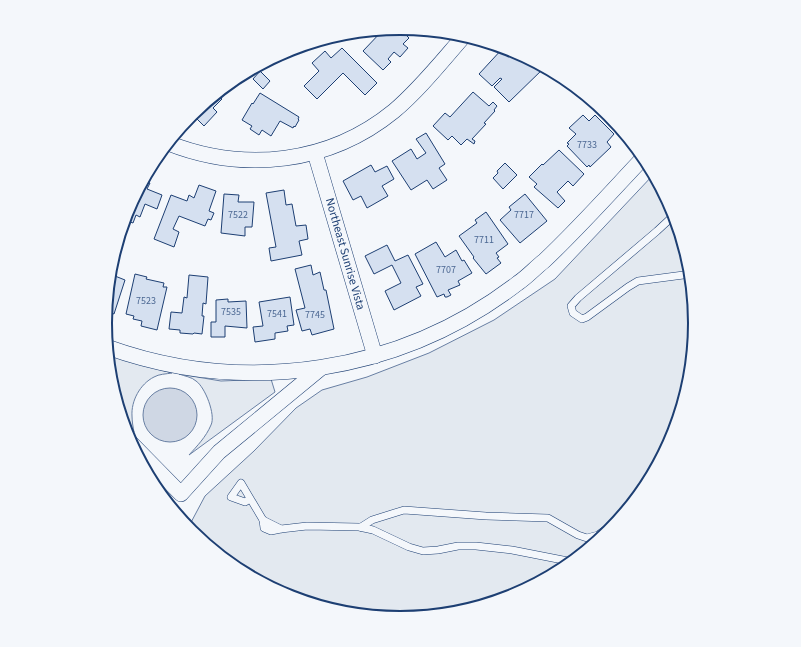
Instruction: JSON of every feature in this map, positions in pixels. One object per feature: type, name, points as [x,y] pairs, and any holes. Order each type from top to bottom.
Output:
[{"type":"street","points":[[174,145],[207,156],[252,161],[280,160],[315,152],[340,143],[375,125],[394,111],[459,41]]},
{"type":"street","name":"Northeast Sunrise Vista","points":[[315,152],[375,356]]},
{"type":"street","points":[[113,349],[163,363],[207,371],[241,373],[282,372],[321,368],[375,356],[429,336],[458,322],[519,283],[569,238],[639,162]]},
{"type":"street","points":[[146,458],[181,494],[219,452],[321,368]]},
{"type":"lane","points":[[669,219],[578,298],[571,306],[573,314],[582,319],[588,317],[638,281],[685,275]]},
{"type":"lane","points":[[250,499],[263,520],[264,528],[271,531],[307,526],[361,527],[373,530],[408,547],[423,551],[458,546],[476,546],[512,550],[565,560]]},
{"type":"lane","points":[[361,527],[372,520],[404,510],[486,516],[548,518],[578,535],[587,538],[596,535]]},
{"type":"shaded area","points":[[650,179],[667,213],[674,231],[687,286],[689,324],[687,361],[679,398],[667,434],[640,484],[605,528],[561,563],[511,590],[475,602],[438,610],[400,612],[363,610],[308,597],[273,582],[240,563],[210,540],[191,522],[205,496],[254,451],[296,408],[322,390],[367,377],[429,353],[494,320],[555,279]]},
{"type":"shaded area","points":[[114,357],[172,373],[160,375],[149,380],[137,394],[132,410],[134,432],[127,416],[122,398]]},
{"type":"shaded area","points":[[179,374],[221,381],[271,379],[275,392],[189,455],[207,433],[211,425],[212,415],[209,402],[199,384],[192,378]]},
{"type":"shaded area","points":[[170,388],[180,390],[189,396],[195,405],[197,415],[195,425],[189,434],[180,440],[170,442],[160,440],[151,434],[145,425],[143,415],[145,405],[151,396],[160,390]]},
{"type":"building","points":[[406,35],[409,38],[403,44],[408,48],[400,57],[394,52],[388,59],[391,62],[383,70],[363,51],[377,36]]},
{"type":"building","points":[[342,48],[377,83],[365,95],[343,73],[317,99],[304,86],[319,71],[312,63],[325,51],[331,58]]},
{"type":"building","points":[[499,52],[540,72],[509,102],[494,87],[502,79],[500,78],[492,86],[479,74]]},
{"type":"building","points":[[261,72],[270,81],[263,89],[253,79]]},
{"type":"building","points":[[473,92],[489,106],[493,102],[497,106],[494,110],[495,111],[484,123],[486,124],[472,139],[475,141],[474,144],[467,139],[461,145],[452,136],[448,140],[433,126],[445,113],[450,117]]},
{"type":"building","points":[[260,93],[299,117],[295,127],[294,126],[293,128],[280,121],[271,136],[262,130],[259,135],[250,129],[252,126],[242,120]]},
{"type":"building","points":[[221,98],[222,99],[213,108],[217,112],[204,126],[197,119]]},
{"type":"building","points":[[583,115],[589,121],[595,115],[614,134],[607,142],[611,147],[590,167],[589,165],[587,167],[567,146],[569,144],[567,143],[576,134],[569,128]]},
{"type":"building","points":[[426,133],[445,164],[439,168],[447,180],[433,189],[427,180],[411,190],[392,161],[411,149],[417,159],[426,153],[416,139]]},
{"type":"building","points":[[559,150],[584,174],[573,186],[568,181],[557,192],[565,201],[558,208],[534,187],[537,184],[529,177]]},
{"type":"building","points":[[505,163],[517,175],[503,189],[493,178],[498,173],[497,171]]},
{"type":"building","points":[[371,165],[375,172],[387,166],[394,179],[382,186],[388,196],[367,208],[361,196],[353,200],[343,181]]},
{"type":"building","points":[[150,183],[147,189],[162,195],[157,209],[145,204],[140,217],[136,215],[133,223],[130,222],[134,213]]},
{"type":"building","points":[[199,185],[216,191],[209,211],[214,213],[211,220],[208,219],[205,226],[179,216],[173,229],[179,232],[174,247],[154,239],[171,195],[187,201],[189,195],[194,198]]},
{"type":"building","points":[[284,190],[286,205],[292,204],[296,226],[306,225],[308,239],[299,241],[302,255],[271,261],[269,248],[276,247],[266,193]]},
{"type":"building","points":[[224,194],[239,195],[238,202],[254,202],[252,227],[245,227],[245,236],[221,233]]},
{"type":"building","points":[[525,194],[547,221],[520,243],[500,220],[511,210],[509,207]]},
{"type":"building","points":[[486,212],[508,244],[496,253],[499,257],[497,258],[501,263],[486,274],[473,258],[474,257],[459,236],[477,223],[475,220]]},
{"type":"building","points":[[436,242],[445,257],[456,250],[462,261],[464,260],[472,273],[458,281],[460,285],[448,290],[451,295],[447,297],[445,297],[444,294],[437,297],[415,254]]},
{"type":"building","points":[[387,245],[395,261],[408,255],[423,284],[416,287],[421,296],[394,310],[385,291],[401,283],[392,265],[374,274],[365,256]]},
{"type":"building","points":[[311,265],[313,275],[320,272],[324,290],[326,290],[334,329],[312,335],[310,329],[302,331],[296,310],[305,308],[295,269]]},
{"type":"building","points":[[135,274],[147,277],[146,279],[164,283],[163,287],[167,287],[157,330],[141,326],[142,321],[133,319],[134,316],[126,314]]},
{"type":"building","points":[[189,275],[208,277],[206,304],[203,303],[202,316],[204,316],[202,334],[180,333],[180,330],[169,329],[171,312],[182,313],[184,297],[187,298]]},
{"type":"building","points":[[116,276],[125,280],[114,314],[113,313],[114,286]]},
{"type":"building","points":[[290,297],[294,325],[287,326],[288,331],[275,333],[275,339],[255,342],[253,327],[263,326],[259,302]]},
{"type":"building","points":[[228,299],[228,302],[246,301],[247,328],[225,326],[225,337],[211,337],[211,322],[216,322],[216,300]]}]
